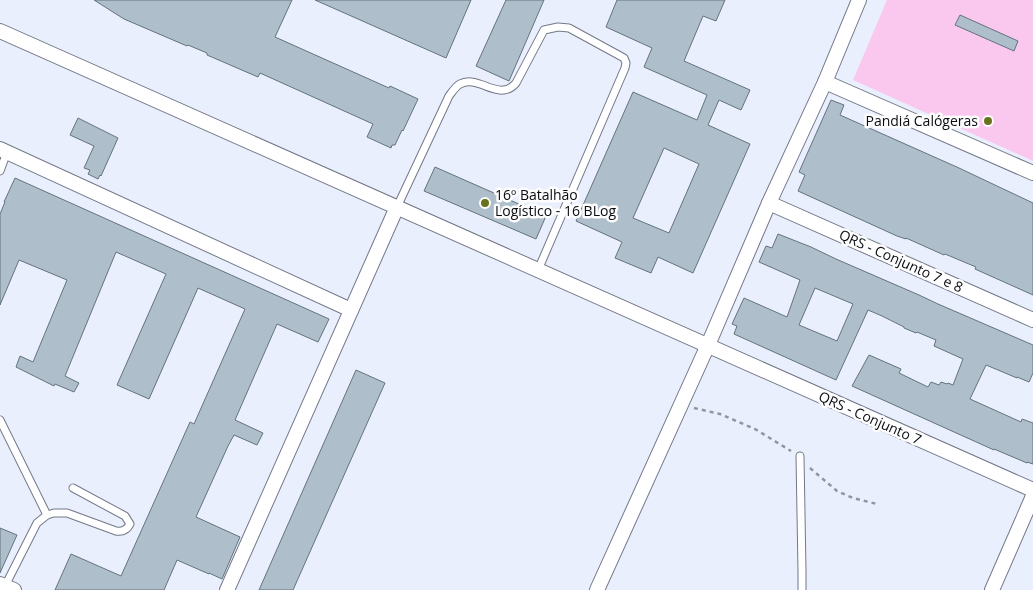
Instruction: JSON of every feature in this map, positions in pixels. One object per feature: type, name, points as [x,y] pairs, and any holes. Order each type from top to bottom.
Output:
[{"type":"street","points":[[597,590],[708,345],[769,202],[825,82],[859,0]]},
{"type":"street","name":"QRS - Conjunto 7","points":[[0,31],[1033,490]]},
{"type":"street","points":[[825,82],[1033,173]]},
{"type":"street","points":[[3,151],[351,310]]},
{"type":"street","name":"QRS - Conjunto 7 e 8","points":[[769,202],[1033,320]]},
{"type":"street","points":[[227,590],[397,207]]},
{"type":"street","points":[[992,590],[1033,496]]},
{"type":"lane","points":[[397,207],[449,96],[459,84],[474,82],[499,91],[512,88],[544,30],[558,26],[569,28],[624,58],[626,63],[538,270]]},
{"type":"lane","points":[[0,170],[3,151]]},
{"type":"lane","points":[[0,420],[46,515]]},
{"type":"lane","points":[[800,456],[802,590]]},
{"type":"lane","points":[[6,587],[37,522],[46,515],[67,513],[116,532],[128,528],[130,524],[126,516],[73,488]]},
{"type":"path","points":[[680,405],[720,414],[755,429],[800,456],[836,492],[877,504]]},
{"type":"shaded area","name":"Pandiá Calógeras","points":[[887,0],[1033,0],[1033,161],[853,80]]},
{"type":"building","points":[[94,0],[292,0],[275,37],[418,99],[403,131],[395,145],[392,145],[391,148],[367,137],[373,124],[260,73],[258,77],[207,55],[207,53],[124,19]]},
{"type":"building","points":[[315,0],[471,0],[446,58]]},
{"type":"building","points":[[506,0],[544,0],[509,81],[476,66]]},
{"type":"building","points":[[617,0],[725,0],[716,21],[703,16],[684,61],[750,90],[741,110],[719,100],[708,125],[750,144],[693,273],[658,257],[651,273],[615,258],[622,242],[576,221],[633,92],[697,120],[707,95],[644,67],[652,48],[606,27]],"holes":[[[664,148],[699,164],[669,233],[633,218]]]},
{"type":"building","points":[[960,15],[1018,41],[1014,51],[955,25]]},
{"type":"building","points":[[831,100],[844,105],[840,115],[1033,203],[1033,295],[975,269],[976,267],[897,236],[798,191],[805,175],[799,172]]},
{"type":"building","points":[[78,118],[118,138],[98,179],[88,174],[90,170],[84,168],[94,146],[70,135]]},
{"type":"building","name":"16º Batalhão Logístico - 16 BLog","points":[[435,167],[546,216],[536,239],[424,191]]},
{"type":"building","points":[[15,178],[329,319],[318,342],[277,324],[235,420],[263,433],[257,445],[234,435],[196,517],[240,537],[222,579],[177,560],[164,590],[55,590],[71,554],[121,576],[190,422],[194,424],[245,309],[198,288],[149,399],[117,385],[166,274],[116,252],[65,376],[79,383],[74,392],[55,384],[54,386],[16,367],[20,356],[33,362],[67,280],[19,260],[0,305],[0,214]]},
{"type":"building","points":[[778,234],[1033,345],[1033,373],[1029,382],[986,365],[970,399],[1021,422],[1022,419],[1033,423],[1033,464],[994,450],[852,386],[869,355],[901,369],[899,373],[928,387],[931,382],[939,385],[941,382],[953,385],[963,359],[934,346],[936,340],[904,328],[882,316],[868,310],[836,380],[734,334],[737,326],[732,324],[744,298],[787,317],[800,280],[759,262],[766,246],[772,248]],"holes":[[[815,288],[853,304],[837,341],[799,325]]]},
{"type":"building","points":[[356,370],[385,383],[293,590],[259,590]]},
{"type":"building","points":[[0,528],[17,535],[0,573]]},
{"type":"place","name":"Pandiá Calógeras","points":[[988,121]]},
{"type":"place","name":"16º Batalhão Logístico - 16 BLog","points":[[485,203]]}]
